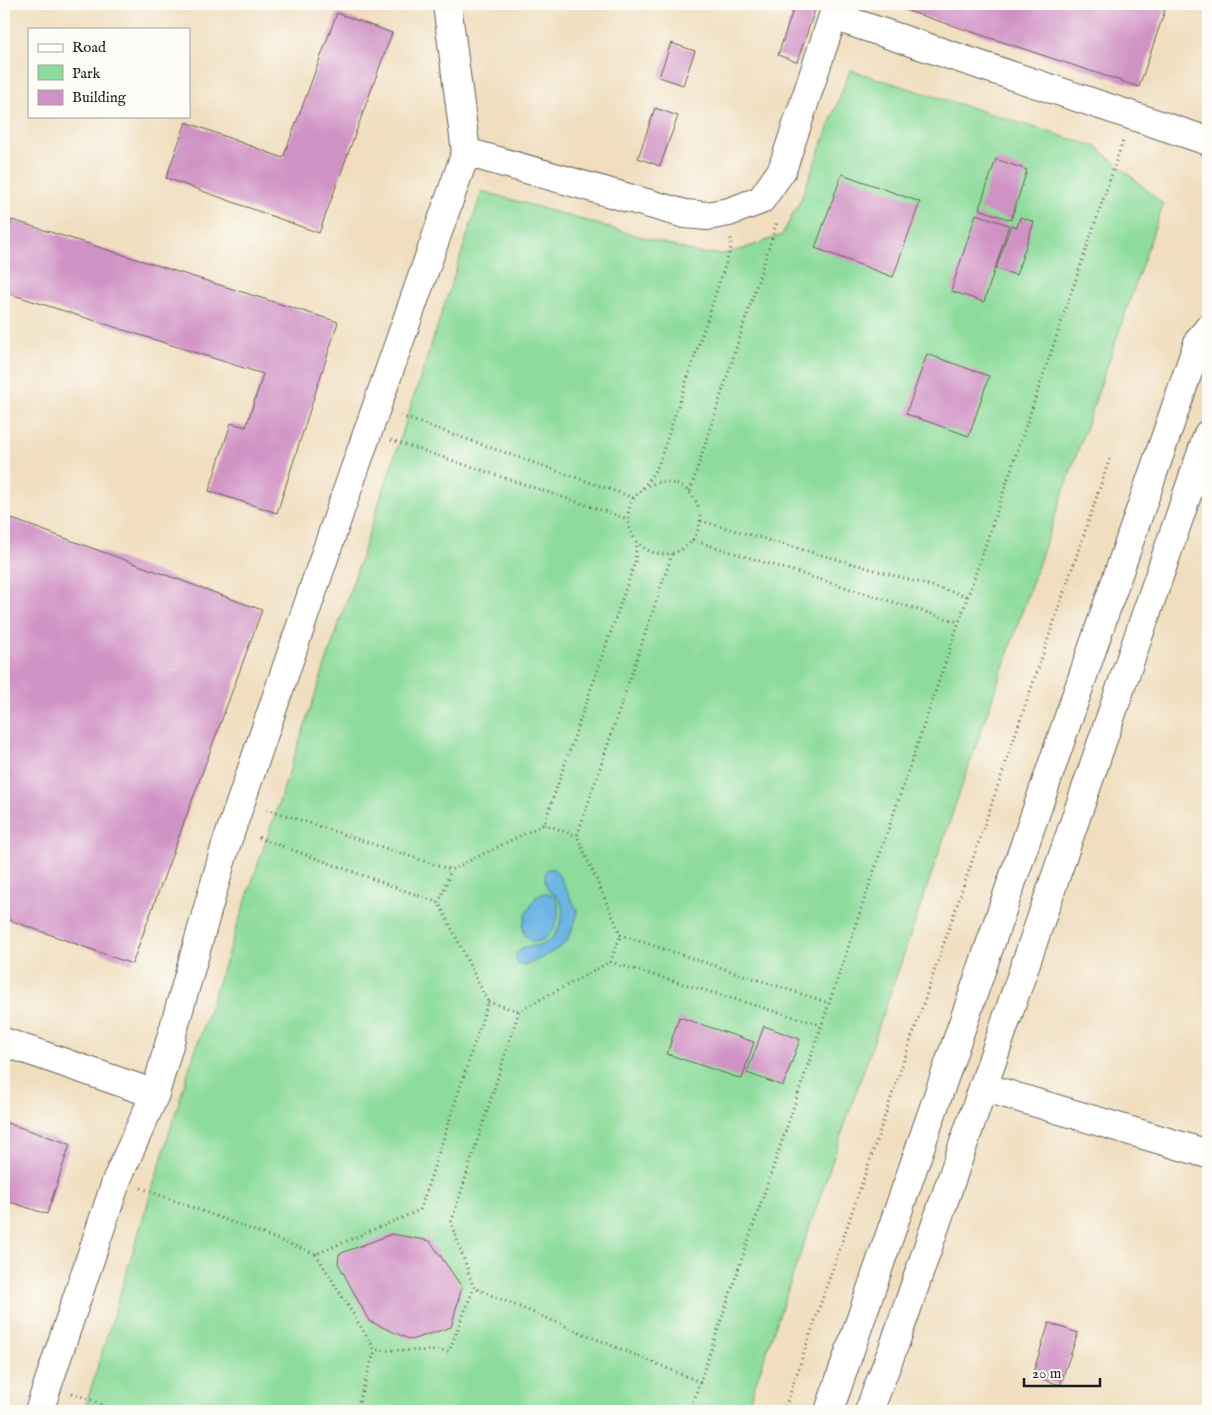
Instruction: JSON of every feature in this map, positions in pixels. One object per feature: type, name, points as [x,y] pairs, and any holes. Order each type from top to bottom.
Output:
[{"type":"lane","points":[[39,1411],[117,1179],[154,1094],[232,828],[367,432],[466,152],[447,4]]},
{"type":"lane","points":[[466,152],[685,214],[707,216],[729,212],[761,200],[782,170],[833,16],[1208,141]]},
{"type":"lane","points":[[829,1411],[1199,340],[1208,329]]},
{"type":"lane","points":[[869,1411],[895,1343],[1208,434]]},
{"type":"lane","points":[[4,1042],[154,1094]]},
{"type":"lane","points":[[983,1087],[1208,1154]]},
{"type":"path","points":[[690,1411],[1132,116]]},
{"type":"path","points":[[690,491],[777,223],[774,181]]},
{"type":"path","points":[[643,488],[655,483],[672,482],[690,491],[697,502],[701,522],[697,534],[685,548],[672,554],[659,554],[647,550],[637,542],[630,531],[629,510],[634,498],[658,466],[732,248],[729,212]]},
{"type":"path","points":[[376,407],[634,498]]},
{"type":"path","points":[[367,432],[628,519]]},
{"type":"path","points":[[784,1411],[1111,455]]},
{"type":"path","points":[[701,522],[967,596]]},
{"type":"path","points":[[692,540],[958,622]]},
{"type":"path","points":[[439,903],[451,870],[544,824],[635,562],[637,542]]},
{"type":"path","points":[[488,1002],[519,1010],[610,962],[621,935],[577,836],[672,554]]},
{"type":"path","points":[[241,801],[451,870]]},
{"type":"path","points":[[544,824],[577,836]]},
{"type":"path","points":[[232,828],[439,903],[488,1002],[420,1210],[316,1254]]},
{"type":"path","points":[[621,935],[829,1003]]},
{"type":"path","points":[[610,962],[821,1025]]},
{"type":"path","points":[[375,1350],[449,1351],[474,1288],[451,1223],[519,1010]]},
{"type":"path","points":[[117,1179],[316,1254],[375,1350],[356,1411]]},
{"type":"path","points":[[474,1288],[700,1382]]},
{"type":"path","points":[[48,1384],[120,1411]]},
{"type":"green space","points":[[850,70],[1097,147],[1163,204],[746,1411],[84,1411],[189,1069],[482,191],[698,253],[723,254],[743,249],[782,235],[801,199]]},
{"type":"water","points":[[547,869],[554,869],[560,877],[577,910],[577,917],[567,941],[559,948],[532,963],[525,965],[517,963],[516,954],[521,948],[544,944],[549,941],[560,925],[562,906],[559,898],[549,891],[546,886],[545,877]]},
{"type":"water","points":[[545,893],[556,897],[558,904],[557,919],[555,926],[546,937],[540,941],[533,942],[524,934],[523,926],[526,914],[536,897]]},
{"type":"building","points":[[795,4],[817,4],[797,62],[778,55]]},
{"type":"building","points":[[887,4],[1145,4],[1165,10],[1139,87]]},
{"type":"building","points":[[337,13],[392,33],[319,233],[166,178],[186,122],[283,158]]},
{"type":"building","points":[[671,43],[695,51],[683,85],[659,77]]},
{"type":"building","points":[[655,108],[678,116],[660,166],[638,158]]},
{"type":"building","points":[[996,159],[1027,170],[1011,220],[979,209]]},
{"type":"building","points":[[842,174],[920,202],[893,277],[815,248]]},
{"type":"building","points":[[976,214],[1009,225],[984,302],[951,291]]},
{"type":"building","points":[[1020,217],[1034,222],[1016,275],[996,269],[1011,225],[1017,227]]},
{"type":"building","points":[[12,220],[338,322],[277,513],[209,491],[231,423],[246,427],[263,374],[4,292],[4,246]]},
{"type":"building","points":[[927,354],[989,376],[969,436],[906,414]]},
{"type":"building","points":[[4,516],[262,610],[132,964],[4,918]]},
{"type":"building","points":[[679,1017],[754,1042],[742,1079],[667,1054]]},
{"type":"building","points":[[764,1026],[800,1039],[783,1086],[747,1073]]},
{"type":"building","points":[[4,1122],[70,1144],[47,1214],[4,1200]]},
{"type":"building","points":[[392,1234],[430,1241],[462,1287],[451,1327],[411,1340],[369,1321],[338,1263],[339,1254]]},
{"type":"building","points":[[1049,1323],[1078,1333],[1060,1385],[1032,1376]]}]
